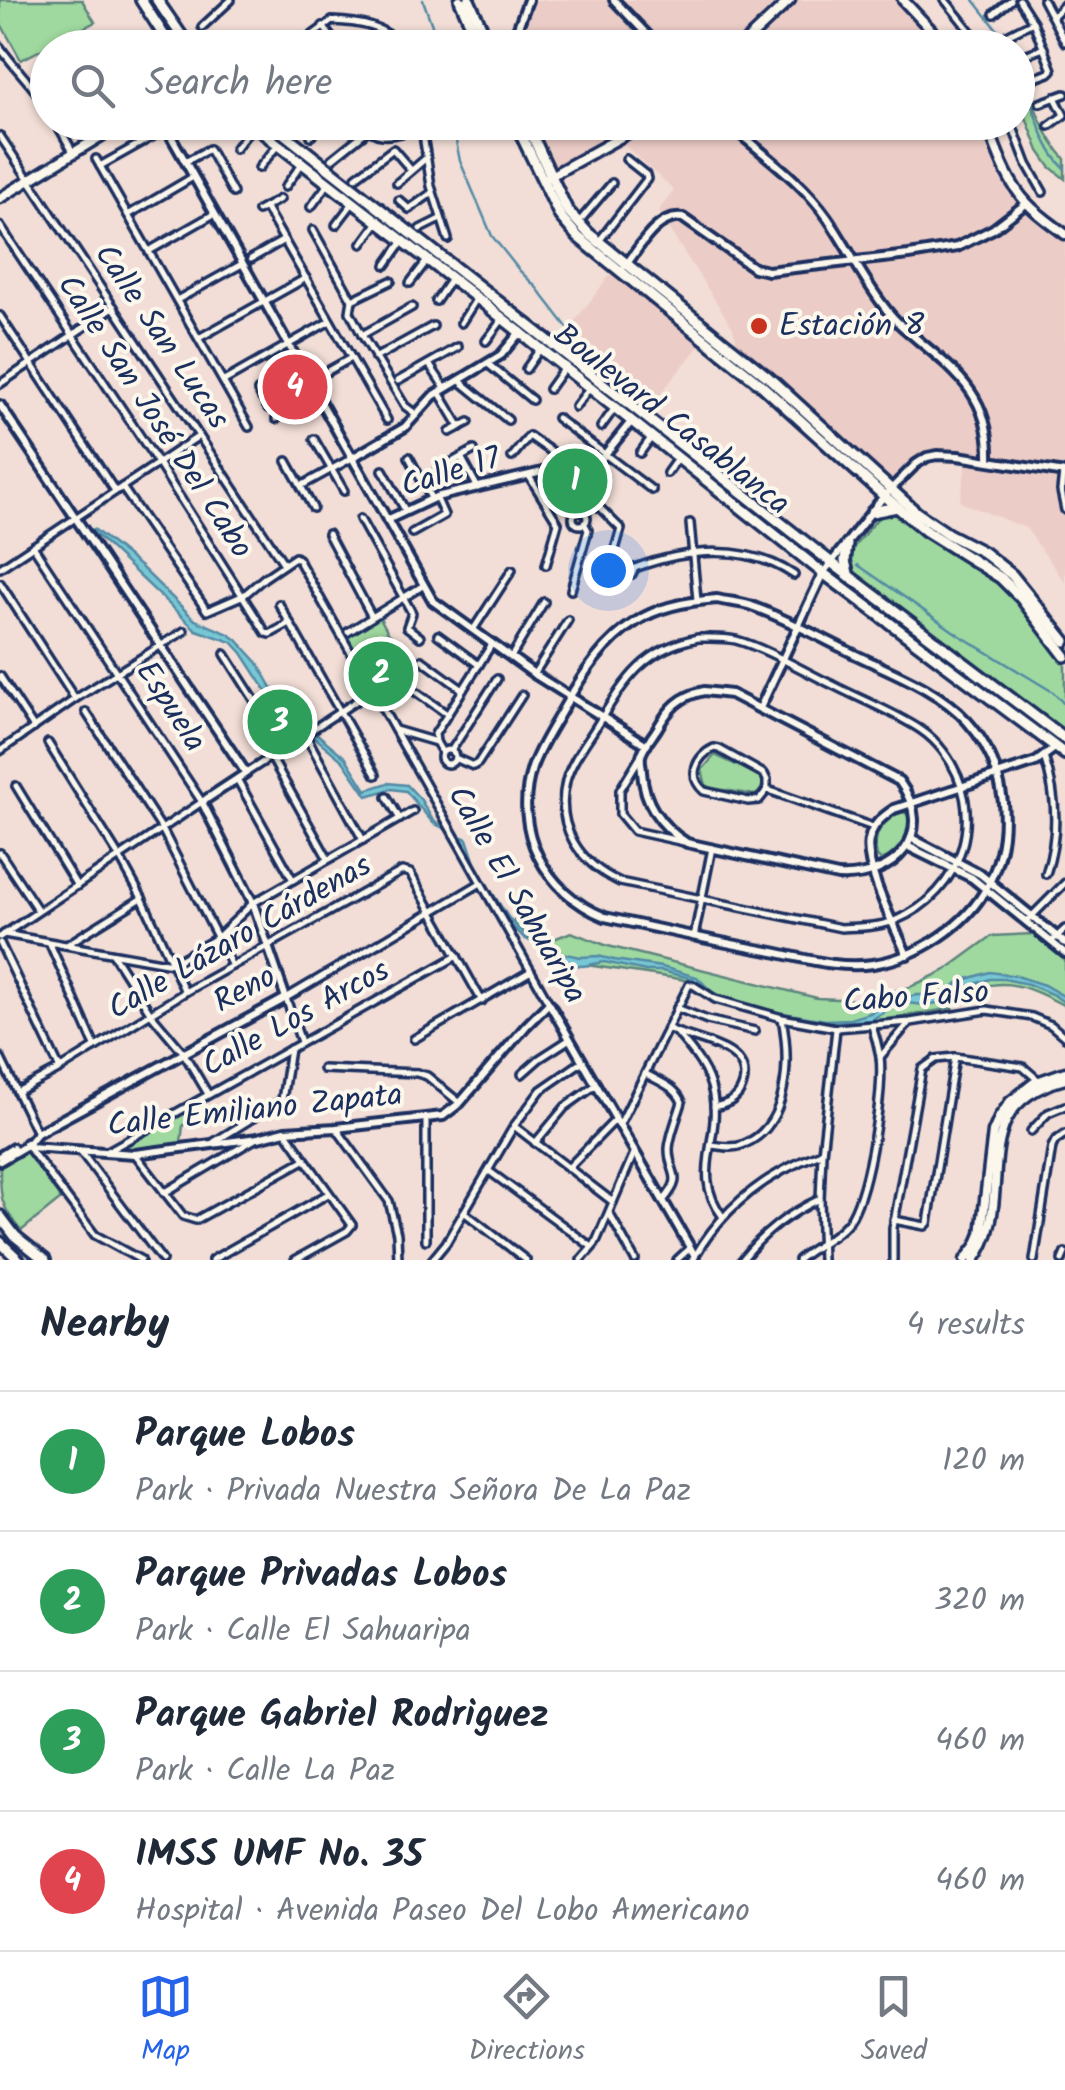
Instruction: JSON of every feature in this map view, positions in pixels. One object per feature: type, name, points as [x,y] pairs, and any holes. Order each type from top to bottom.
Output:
[{"type":"main road","points":[[141,0],[160,30]]},
{"type":"main road","points":[[158,0],[178,30]]},
{"type":"main road","points":[[460,0],[478,30]]},
{"type":"main road","points":[[758,30],[790,0]]},
{"type":"main road","points":[[903,0],[931,30]]},
{"type":"main road","points":[[473,3],[482,30]]},
{"type":"main road","points":[[0,198],[93,140]]},
{"type":"main road","name":"Boulevard Casablanca","points":[[272,140],[503,319],[524,328],[540,349],[614,409],[823,573],[1065,754]]},
{"type":"main road","name":"Boulevard Casablanca","points":[[291,140],[524,328],[1065,740]]},
{"type":"main road","points":[[525,140],[547,178]]},
{"type":"main road","points":[[533,140],[560,216],[768,378],[887,493],[999,563],[1024,586],[1065,641]]},
{"type":"main road","points":[[547,178],[616,140]]},
{"type":"main road","points":[[993,140],[1005,170],[1026,203],[1065,234]]},
{"type":"main road","points":[[623,268],[875,488],[887,493],[898,508],[926,531],[1001,578],[1065,656]]},
{"type":"main road","points":[[875,488],[873,510],[898,508]]},
{"type":"main road","points":[[847,544],[845,561],[849,576]]},
{"type":"main road","points":[[965,1260],[981,1234],[995,1126],[1010,1102],[1038,1080],[1065,1076]]},
{"type":"main road","points":[[974,1260],[988,1233],[998,1146],[1006,1120],[1033,1092],[1065,1076]]},
{"type":"main road","points":[[0,1216],[15,1236],[44,1260]]},
{"type":"main road","points":[[0,1242],[18,1260]]},
{"type":"street","points":[[202,26],[231,0]]},
{"type":"street","points":[[517,30],[528,0]]},
{"type":"street","points":[[614,0],[643,30]]},
{"type":"street","points":[[944,0],[970,30]]},
{"type":"street","points":[[994,14],[1011,0]]},
{"type":"street","points":[[1019,0],[1033,22],[1052,70],[1035,78]]},
{"type":"street","points":[[1043,0],[1065,42]]},
{"type":"street","points":[[1053,16],[1065,4]]},
{"type":"street","points":[[317,30],[332,21],[371,25],[382,30]]},
{"type":"street","points":[[1017,30],[1033,22]]},
{"type":"street","points":[[322,26],[325,30]]},
{"type":"street","points":[[0,47],[30,84]]},
{"type":"street","points":[[1035,51],[1044,48]]},
{"type":"street","points":[[1040,103],[1065,94]]},
{"type":"street","points":[[1049,126],[1064,115],[1055,97]]},
{"type":"street","name":"Calle San Lucas","points":[[0,136],[284,564]]},
{"type":"street","points":[[66,140],[73,152]]},
{"type":"street","points":[[138,140],[98,162],[249,428]]},
{"type":"street","points":[[172,140],[436,604],[534,674],[647,745]]},
{"type":"street","points":[[235,149],[241,140]]},
{"type":"street","points":[[332,159],[356,140]]},
{"type":"street","points":[[423,140],[432,193],[448,240]]},
{"type":"street","points":[[746,140],[808,194],[826,216],[892,318],[964,380],[979,404],[990,440],[989,460]]},
{"type":"street","points":[[1017,140],[1044,192]]},
{"type":"street","points":[[260,168],[278,145]]},
{"type":"street","points":[[185,162],[209,149],[232,193]]},
{"type":"street","points":[[356,177],[393,149],[411,170]]},
{"type":"street","points":[[397,183],[425,159]]},
{"type":"street","points":[[595,246],[647,179],[626,159]]},
{"type":"street","points":[[285,186],[302,164]]},
{"type":"street","points":[[128,214],[193,177]]},
{"type":"street","points":[[574,226],[612,182]]},
{"type":"street","points":[[310,207],[328,184]]},
{"type":"street","points":[[399,200],[409,209],[432,193]]},
{"type":"street","points":[[280,199],[262,209],[284,240],[386,420]]},
{"type":"street","points":[[336,225],[353,202]]},
{"type":"street","points":[[623,268],[662,222],[672,217],[684,218],[754,268],[768,271],[957,246],[993,228],[1026,203]]},
{"type":"street","points":[[149,251],[214,214]]},
{"type":"street","points":[[420,229],[440,218]]},
{"type":"street","points":[[362,244],[378,222]]},
{"type":"street","name":"Calle San José Del Cabo","points":[[0,226],[268,634],[290,623]]},
{"type":"street","points":[[313,230],[352,300],[350,312],[362,335],[405,406],[417,416]]},
{"type":"street","points":[[251,259],[284,240]]},
{"type":"street","points":[[386,265],[403,242]]},
{"type":"street","points":[[410,284],[427,260]]},
{"type":"street","points":[[177,300],[242,264]]},
{"type":"street","points":[[198,338],[306,278]]},
{"type":"street","points":[[436,302],[451,279]]},
{"type":"street","points":[[352,300],[390,281]]},
{"type":"street","points":[[461,323],[477,298]]},
{"type":"street","points":[[0,384],[114,307]]},
{"type":"street","points":[[362,335],[412,307]]},
{"type":"street","points":[[0,316],[208,612],[244,595],[284,564]]},
{"type":"street","points":[[486,342],[503,319]]},
{"type":"street","points":[[223,382],[330,321]]},
{"type":"street","points":[[375,358],[433,326]]},
{"type":"street","points":[[301,486],[405,428],[430,399],[504,352],[524,328]]},
{"type":"street","points":[[398,381],[458,348]]},
{"type":"street","points":[[526,369],[540,349]]},
{"type":"street","points":[[309,382],[351,358]]},
{"type":"street","points":[[429,364],[460,427]]},
{"type":"street","points":[[488,364],[532,400]]},
{"type":"street","points":[[268,408],[259,390],[300,366]]},
{"type":"street","points":[[549,390],[564,368]]},
{"type":"street","points":[[459,380],[508,420]]},
{"type":"street","points":[[575,408],[589,389]]},
{"type":"street","points":[[276,419],[317,396]]},
{"type":"street","points":[[0,405],[246,773]]},
{"type":"street","points":[[601,428],[614,409]]},
{"type":"street","points":[[557,418],[652,490]]},
{"type":"street","points":[[450,432],[470,422]]},
{"type":"street","points":[[606,455],[631,422]]},
{"type":"street","points":[[0,568],[199,436]]},
{"type":"street","points":[[512,458],[529,436],[572,466]]},
{"type":"street","points":[[640,453],[651,438]]},
{"type":"street","points":[[314,440],[344,491]]},
{"type":"street","points":[[438,470],[474,450]]},
{"type":"street","name":"Calle 17","points":[[387,520],[434,498],[606,455]]},
{"type":"street","points":[[760,708],[823,573],[887,493],[916,464],[937,455],[958,456],[1064,473],[1061,491],[1065,510]]},
{"type":"street","points":[[409,457],[444,515],[412,532]]},
{"type":"street","points":[[461,458],[478,488]]},
{"type":"street","points":[[666,473],[678,458]]},
{"type":"street","points":[[288,461],[313,508]]},
{"type":"street","points":[[383,470],[405,510]]},
{"type":"street","points":[[549,471],[587,517],[584,523]]},
{"type":"street","points":[[528,476],[557,522],[546,565]]},
{"type":"street","points":[[584,523],[574,521],[575,514],[596,504],[621,529],[609,570]]},
{"type":"street","points":[[360,518],[412,615],[407,627],[420,638]]},
{"type":"street","points":[[571,590],[588,530],[584,523]]},
{"type":"street","points":[[690,523],[697,600]]},
{"type":"street","points":[[328,534],[372,617]]},
{"type":"street","name":"Espuela","points":[[33,546],[202,802],[253,903],[286,998]]},
{"type":"street","points":[[632,574],[635,568],[655,560],[715,552],[778,564],[794,575]]},
{"type":"street","name":"Calle El Sahuaripa","points":[[284,564],[296,557],[694,1258]]},
{"type":"street","points":[[473,630],[512,570]]},
{"type":"street","points":[[0,583],[76,698]]},
{"type":"street","points":[[348,632],[424,585]]},
{"type":"street","points":[[697,600],[751,605],[800,627],[918,685],[952,707],[982,740],[1003,796],[1003,838],[988,885],[952,928],[907,955],[874,964],[840,966],[605,917],[561,889],[531,842],[527,824],[528,784],[533,765],[598,655],[622,632],[654,611],[697,600]]},
{"type":"street","points":[[511,657],[544,602]]},
{"type":"street","points":[[279,604],[376,775]]},
{"type":"street","points":[[534,674],[568,620]]},
{"type":"street","points":[[0,752],[76,698],[184,630]]},
{"type":"street","points":[[438,635],[479,665]]},
{"type":"street","points":[[717,638],[737,640],[783,661],[928,734],[953,766],[962,786],[966,828],[956,865],[930,898],[893,922],[841,928],[620,882],[591,866],[568,829],[564,809],[566,780],[602,717],[638,666],[656,652],[682,641],[717,638]]},
{"type":"street","points":[[492,644],[436,734],[442,752],[440,759],[445,764],[452,763],[453,754],[496,679]]},
{"type":"street","points":[[225,654],[285,748]]},
{"type":"street","points":[[422,660],[463,690]]},
{"type":"street","points":[[0,676],[34,728]]},
{"type":"street","points":[[404,684],[447,714]]},
{"type":"street","points":[[1,938],[373,690]]},
{"type":"street","points":[[692,694],[731,694],[892,776],[903,787],[910,804],[914,824],[909,842],[893,862],[856,877],[642,834],[626,824],[620,814],[620,790],[647,745],[672,706],[692,694]]},
{"type":"street","points":[[442,752],[446,750],[473,766],[478,764],[522,695]]},
{"type":"street","points":[[86,712],[162,829],[232,966]]},
{"type":"street","points":[[394,730],[436,742]]},
{"type":"street","points":[[306,733],[364,840]]},
{"type":"street","points":[[48,743],[120,858],[186,992]]},
{"type":"street","points":[[907,955],[867,851],[873,828],[894,809],[1044,758],[1056,747]]},
{"type":"street","points":[[719,749],[758,769],[767,780],[767,790],[759,800],[748,801],[704,791],[696,782],[696,764],[707,751],[719,749]]},
{"type":"street","points":[[641,754],[648,801],[658,818],[686,842]]},
{"type":"street","points":[[271,756],[329,860]]},
{"type":"street","points":[[1044,758],[1055,813],[1046,874]]},
{"type":"street","points":[[237,779],[293,880]]},
{"type":"street","points":[[16,786],[78,887]]},
{"type":"street","points":[[767,790],[873,828]]},
{"type":"street","points":[[387,797],[400,819]]},
{"type":"street","points":[[1,938],[172,964],[217,938],[253,903],[413,811]]},
{"type":"street","points":[[909,842],[988,885],[1054,939],[1065,954]]},
{"type":"street","points":[[694,937],[712,848]]},
{"type":"street","points":[[0,854],[38,910]]},
{"type":"street","name":"Calle Lázaro Cárdenas","points":[[17,1092],[402,871],[410,873],[482,1001]]},
{"type":"street","name":"Reno","points":[[0,1158],[183,1052],[286,998],[480,883]]},
{"type":"street","points":[[1029,918],[1065,883]]},
{"type":"street","points":[[66,946],[142,898]]},
{"type":"street","points":[[1054,939],[1065,929]]},
{"type":"street","points":[[1,938],[60,1069]]},
{"type":"street","points":[[1054,939],[1065,943]]},
{"type":"street","points":[[50,944],[95,1047]]},
{"type":"street","points":[[113,955],[151,1014],[183,1052],[208,1094]]},
{"type":"street","name":"Calle Los Arcos","points":[[106,1153],[457,956]]},
{"type":"street","points":[[414,1039],[531,972]]},
{"type":"street","name":"Cabo Falso","points":[[676,1008],[686,987],[693,985],[715,999],[836,1028],[987,1010],[1032,1017],[1065,1037]]},
{"type":"street","points":[[286,998],[301,1042]]},
{"type":"street","points":[[323,1069],[417,1073],[460,1103],[550,1003]]},
{"type":"street","points":[[568,1168],[618,1122],[646,1074],[676,1008],[755,1031]]},
{"type":"street","points":[[711,1145],[740,1146],[766,1127],[776,1112],[786,1064],[782,1018]]},
{"type":"street","points":[[880,1057],[910,1022]]},
{"type":"street","points":[[798,1260],[841,1229],[852,1216],[862,1185],[874,1140],[880,1057],[872,1026]]},
{"type":"street","points":[[667,1028],[723,1048],[736,1056],[744,1069],[743,1084],[735,1098],[714,1107]]},
{"type":"street","points":[[822,1260],[822,1153],[836,1028]]},
{"type":"street","points":[[678,1034],[705,1070],[712,1091],[714,1107],[706,1178],[711,1197],[724,1217]]},
{"type":"street","points":[[522,1074],[570,1039]]},
{"type":"street","points":[[212,1144],[282,1100],[290,1049]]},
{"type":"street","points":[[0,1057],[17,1092],[30,1141],[95,1235],[141,1260]]},
{"type":"street","points":[[894,1220],[925,1226],[928,1222],[955,1057]]},
{"type":"street","points":[[893,1260],[894,1220],[922,1069],[936,1059],[955,1057],[1023,1067],[1038,1080]]},
{"type":"street","points":[[432,1260],[540,1090],[583,1062]]},
{"type":"street","points":[[646,1074],[671,1087],[682,1102],[669,1149],[676,1179],[663,1201]]},
{"type":"street","points":[[535,1143],[565,1107],[596,1084]]},
{"type":"street","name":"Calle Emiliano Zapata","points":[[30,1141],[134,1154],[285,1131],[426,1119],[444,1116],[460,1103]]},
{"type":"street","points":[[1031,1131],[1048,1113],[1065,1106]]},
{"type":"street","points":[[426,1119],[426,1240]]},
{"type":"street","points":[[514,1126],[613,1202]]},
{"type":"street","points":[[336,1128],[389,1201],[398,1260]]},
{"type":"street","points":[[285,1131],[351,1227],[296,1260]]},
{"type":"street","points":[[1034,1260],[1052,1147],[1065,1134]]},
{"type":"street","points":[[164,1193],[258,1138]]},
{"type":"street","points":[[80,1150],[162,1260]]},
{"type":"street","points":[[581,1260],[610,1213],[634,1151]]},
{"type":"street","points":[[694,1258],[714,1226],[768,1178],[822,1153]]},
{"type":"street","points":[[134,1154],[184,1216],[196,1220],[304,1160]]},
{"type":"street","points":[[489,1171],[592,1247]]},
{"type":"street","points":[[212,1260],[328,1194]]},
{"type":"street","points":[[742,1260],[781,1220],[820,1199]]},
{"type":"street","points":[[464,1212],[526,1260]]},
{"type":"street","points":[[610,1213],[635,1260]]},
{"type":"street","points":[[677,1260],[690,1248]]},
{"type":"street","points":[[1062,1260],[1065,1253]]},
{"type":"shaded area","points":[[533,0],[903,0],[930,30],[522,30]]},
{"type":"shaded area","points":[[542,140],[994,140],[1019,194],[1065,233],[1065,582],[1026,528],[960,502],[967,458],[927,457],[890,490],[729,346],[736,338],[733,328],[659,210],[674,190],[624,145],[561,179]]},
{"type":"shaded area","points":[[612,272],[702,342],[658,397],[573,330],[572,325]]},
{"type":"green space","points":[[0,0],[82,0],[95,22],[79,30],[30,30],[30,55],[21,60],[0,22]]},
{"type":"green space","points":[[1035,106],[1065,159],[1065,179],[1039,151],[1035,140]]},
{"type":"green space","points":[[892,513],[1000,583],[1039,629],[1065,665],[1065,737],[852,574],[848,554],[877,519]]},
{"type":"green space","points":[[379,616],[389,634],[412,651],[379,697],[345,635]]},
{"type":"green space","points":[[715,755],[760,776],[764,781],[760,792],[755,795],[706,785],[702,770]]},
{"type":"green space","points":[[901,810],[908,815],[909,829],[896,850],[881,860],[876,850],[880,829]]},
{"type":"green space","points":[[516,916],[549,941],[571,932],[608,946],[817,998],[858,1000],[910,987],[944,971],[992,936],[1033,934],[1065,960],[1065,1006],[1035,991],[997,984],[952,998],[953,1008],[871,1022],[828,1023],[776,1016],[712,997],[680,979],[560,961],[511,927]]},
{"type":"green space","points":[[187,1112],[190,1123],[183,1125],[181,1143],[119,1150]]},
{"type":"green space","points":[[22,1151],[61,1199],[21,1231],[3,1200],[0,1164]]},
{"type":"water","points":[[90,529],[141,567],[195,620],[237,640],[258,663],[278,698],[346,758],[366,790],[388,783],[407,785],[432,819],[450,831],[433,823],[406,791],[391,789],[367,796],[343,761],[275,704],[232,642],[196,630]]},
{"type":"water","points":[[460,836],[467,839],[476,866],[508,917],[527,937],[561,953],[662,967],[697,977],[714,994],[777,1012],[825,1020],[870,1013],[892,999],[942,995],[961,981],[990,972],[1044,985],[1065,997],[1065,1003],[1028,984],[990,979],[969,986],[944,1002],[906,1003],[871,1020],[825,1023],[779,1017],[712,997],[693,979],[662,971],[604,962],[576,965],[524,938],[506,919],[491,896]]},
{"type":"waterway","points":[[423,0],[434,30]]},
{"type":"waterway","points":[[974,0],[998,30]]},
{"type":"waterway","points":[[1035,114],[1049,147],[1065,169]]},
{"type":"waterway","points":[[456,140],[460,161],[492,236],[584,349],[657,405]]},
{"type":"waterway","points":[[858,565],[959,635],[1053,692],[1065,705]]},
{"type":"place","name":"Estación 8","points":[[759,326]]},
{"type":"place","name":"IMSS UMF No. 35","points":[[295,387]]},
{"type":"place","name":"Parque Lobos","points":[[575,481]]},
{"type":"place","name":"Parque Privadas Lobos","points":[[381,674]]},
{"type":"place","name":"Parque Gabriel Rodriguez","points":[[280,722]]}]
